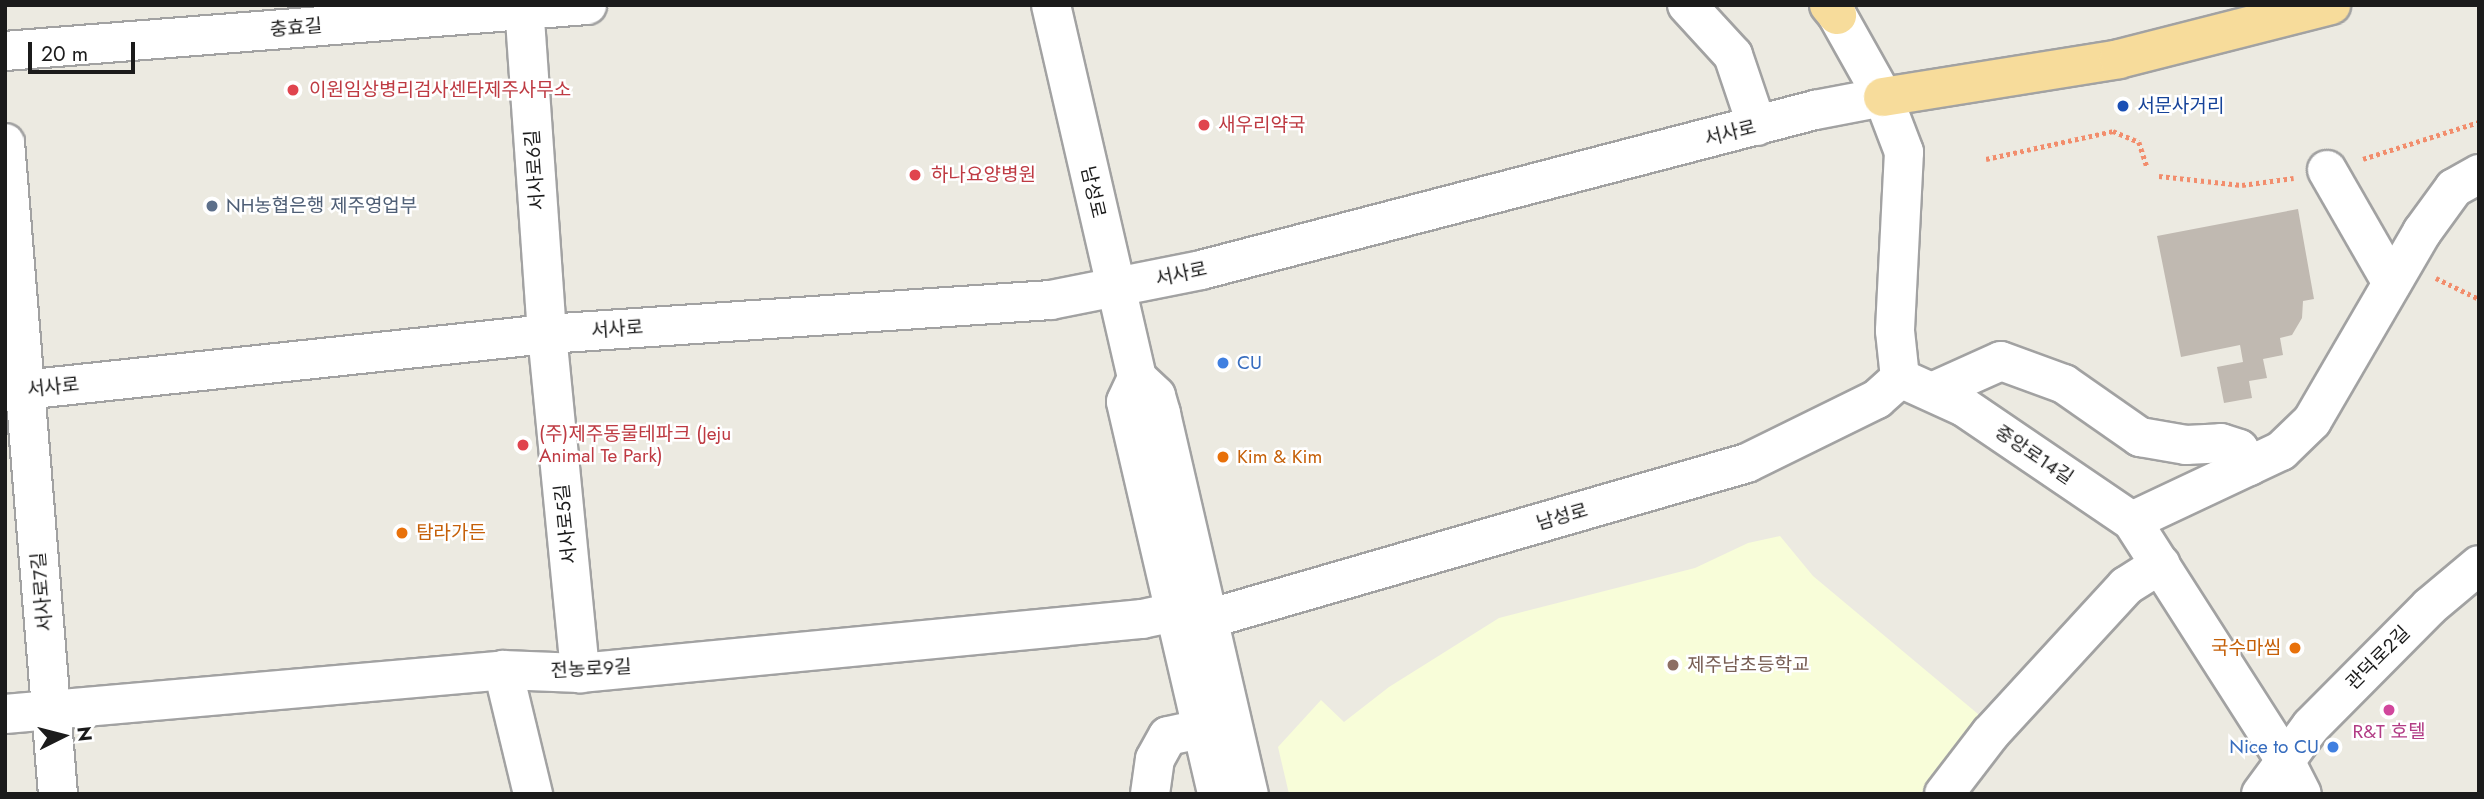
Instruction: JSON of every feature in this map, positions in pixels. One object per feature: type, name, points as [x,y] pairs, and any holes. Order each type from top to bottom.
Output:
[{"type":"main road","name":"서사로","points":[[1883,97],[2119,59],[2204,41],[2331,5]]},
{"type":"street","name":"충효길","points":[[5,51],[265,18],[587,5]]},
{"type":"street","name":"남성로","points":[[1051,5],[1137,378],[1126,402],[1249,794]]},
{"type":"street","points":[[1687,5],[1733,55],[1757,126]]},
{"type":"street","name":"서사로6길","points":[[524,8],[547,334]]},
{"type":"street","points":[[1833,9],[1883,97],[1904,152],[1895,331],[1917,385]]},
{"type":"street","name":"서사로","points":[[15,391],[547,334],[1008,305],[1115,288],[1374,226],[1757,126],[1883,97]]},
{"type":"street","name":"서사로7길","points":[[5,144],[15,391],[58,794]]},
{"type":"street","points":[[2327,170],[2398,274]]},
{"type":"street","points":[[2132,521],[2281,450],[2312,421],[2398,274],[2454,188],[2479,174]]},
{"type":"street","name":"서사로5길","points":[[547,334],[580,673]]},
{"type":"street","name":"남성로","points":[[1192,616],[1746,463],[1877,399],[2001,360],[2064,384],[2140,437],[2186,445],[2221,443],[2239,449],[2249,466]]},
{"type":"street","name":"중앙로14길","points":[[1917,385],[2132,521],[2284,759],[2302,794]]},
{"type":"street","points":[[1944,794],[1990,734],[2126,586],[2161,564]]},
{"type":"street","name":"관덕로2길","points":[[2261,794],[2284,759],[2374,662],[2479,565]]},
{"type":"street","name":"남성로","points":[[1192,616],[1201,729],[1217,794]]},
{"type":"street","name":"전농로9길","points":[[5,715],[503,670],[580,673],[1192,616]]},
{"type":"street","points":[[503,670],[533,794]]},
{"type":"street","points":[[1150,794],[1155,759],[1168,736],[1201,729]]},
{"type":"path","points":[[1986,159],[2113,131],[2139,142],[2147,166]]},
{"type":"path","points":[[2398,274],[2450,282],[2479,299]]},
{"type":"shaded area","name":"제주남초등학교","points":[[1780,536],[1813,576],[1978,714],[1979,718],[1921,794],[1289,794],[1278,747],[1321,700],[1344,722],[1389,687],[1499,618],[1695,568],[1748,543]]},
{"type":"building","points":[[2298,209],[2314,299],[2303,301],[2302,318],[2292,335],[2280,338],[2283,355],[2263,359],[2267,378],[2249,381],[2252,398],[2224,403],[2217,367],[2243,362],[2240,345],[2181,357],[2157,236]]},
{"type":"place","name":"이원임상병리검사센타제주사무소","points":[[293,90]]},
{"type":"place","name":"서문사거리","points":[[2123,106]]},
{"type":"place","name":"새우리약국","points":[[1204,125]]},
{"type":"place","name":"하나요양병원","points":[[915,175]]},
{"type":"place","name":"NH농협은행 제주영업부","points":[[212,206]]},
{"type":"place","name":"CU","points":[[1223,363]]},
{"type":"place","name":"(주)제주동물테파크 (Jeju Animal Te Park)","points":[[523,445]]},
{"type":"place","name":"Kim & Kim","points":[[1223,457]]},
{"type":"place","name":"탐라가든","points":[[402,533]]},
{"type":"place","name":"국수마씸","points":[[2295,648]]},
{"type":"place","name":"제주남초등학교","points":[[1673,665]]},
{"type":"place","name":"R&T 호텔","points":[[2389,710]]},
{"type":"place","name":"Nice to CU","points":[[2333,747]]}]
